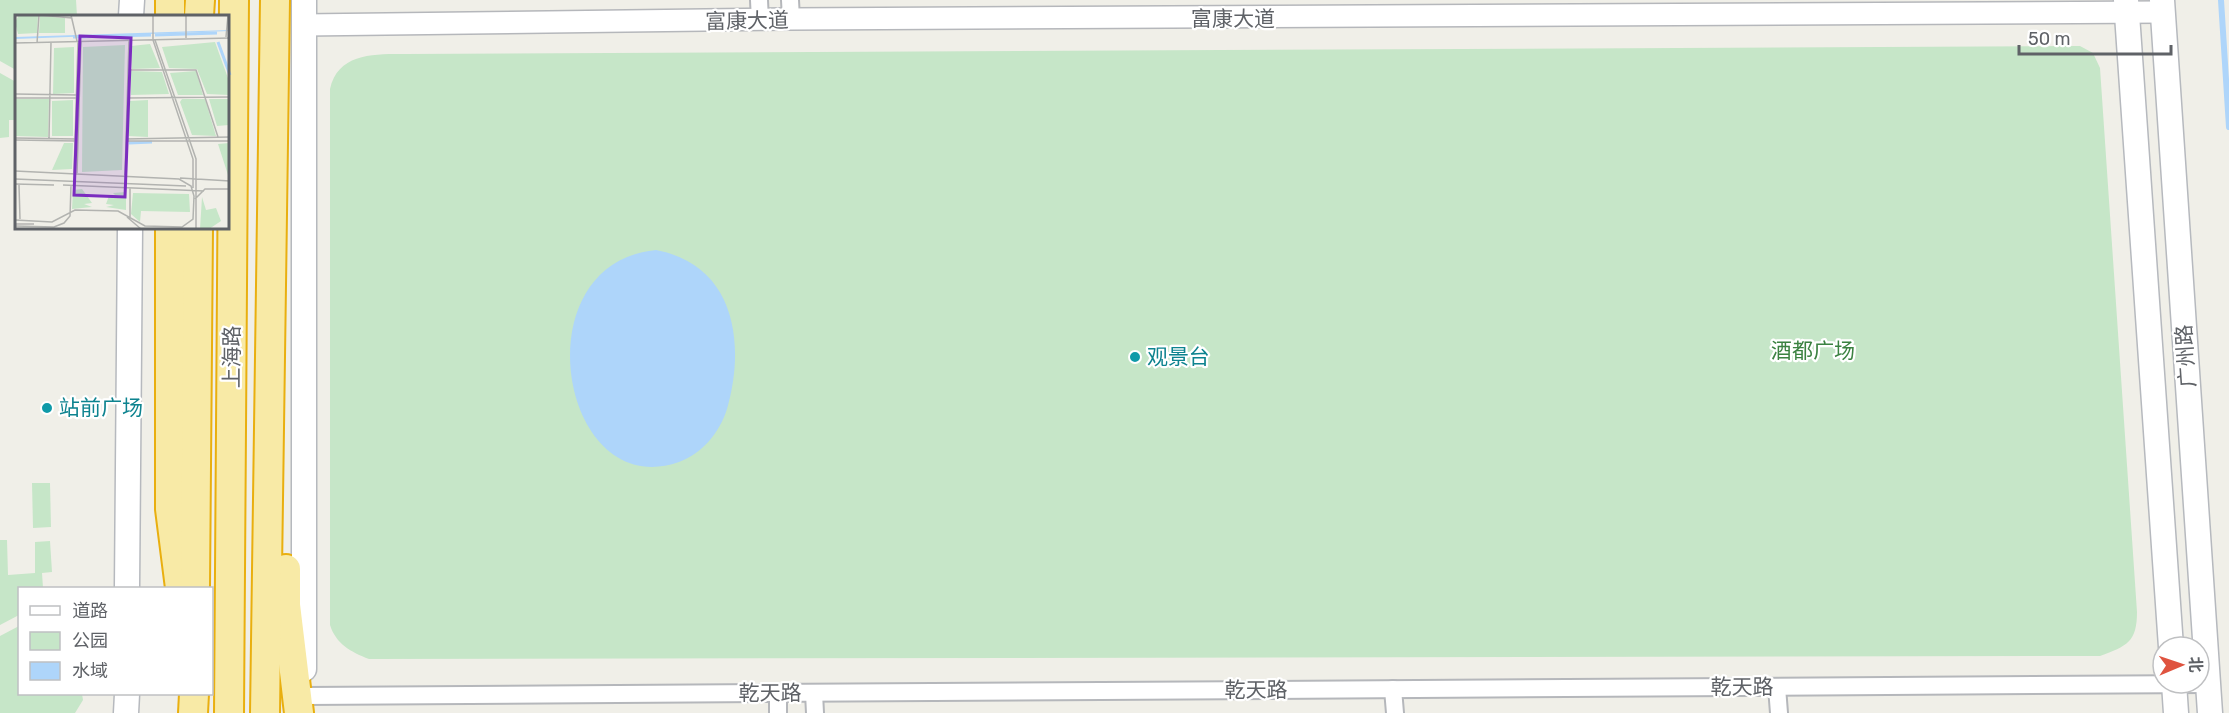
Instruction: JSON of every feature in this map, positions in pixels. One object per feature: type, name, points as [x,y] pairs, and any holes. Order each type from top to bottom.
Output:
[{"type":"highway","name":"上海路","points":[[229,713],[234,0]]},
{"type":"highway","points":[[265,713],[275,0]]},
{"type":"highway","points":[[170,230],[170,509],[180,587]]},
{"type":"highway","name":"上海路","points":[[195,587],[198,230]]},
{"type":"highway","points":[[270,352],[285,450],[286,605],[302,707]]},
{"type":"main road","points":[[131,15],[132,0]]},
{"type":"main road","points":[[302,707],[304,0]]},
{"type":"main road","name":"广州路","points":[[2126,6],[2170,635]]},
{"type":"main road","name":"广州路","points":[[2162,6],[2205,635]]},
{"type":"main road","points":[[127,587],[130,230]]},
{"type":"main road","points":[[126,713],[127,695]]},
{"type":"main road","points":[[2175,695],[2176,713]]},
{"type":"main road","name":"广州路","points":[[2209,695],[2210,713]]},
{"type":"street","name":"富康大道","points":[[304,25],[760,10],[2162,6]]},
{"type":"street","name":"乾天路","points":[[302,707],[778,693],[2151,684]]},
{"type":"street","points":[[1777,687],[1779,713]]},
{"type":"street","points":[[1394,689],[1395,713]]},
{"type":"street","points":[[778,693],[778,713]]},
{"type":"street","points":[[814,693],[815,713]]},
{"type":"green space","points":[[0,0],[76,0],[77,15],[15,15],[15,69],[0,61]]},
{"type":"green space","name":"酒都广场","points":[[2080,46],[2093,53],[2100,68],[2137,612],[2135,630],[2129,642],[2100,656],[369,659],[340,642],[330,625],[330,89],[334,77],[341,68],[359,58],[393,54]]},
{"type":"green space","points":[[0,73],[15,81],[15,120],[9,120],[9,137],[0,138]]},
{"type":"green space","points":[[32,483],[50,483],[51,527],[33,528]]},
{"type":"green space","points":[[0,540],[7,540],[8,575],[35,573],[35,542],[50,541],[52,572],[42,573],[43,587],[18,587],[18,616],[0,625]]},
{"type":"green space","points":[[18,627],[18,695],[82,695],[83,700],[75,713],[0,713],[0,636]]},
{"type":"water","points":[[656,250],[683,258],[703,272],[718,289],[728,310],[734,334],[733,384],[720,426],[695,454],[679,462],[638,465],[606,448],[583,417],[572,377],[572,334],[585,295],[613,265]]},
{"type":"waterway","points":[[2221,0],[2229,127]]},
{"type":"place","name":"观景台","points":[[1135,357]]},
{"type":"place","name":"站前广场","points":[[47,408]]}]
